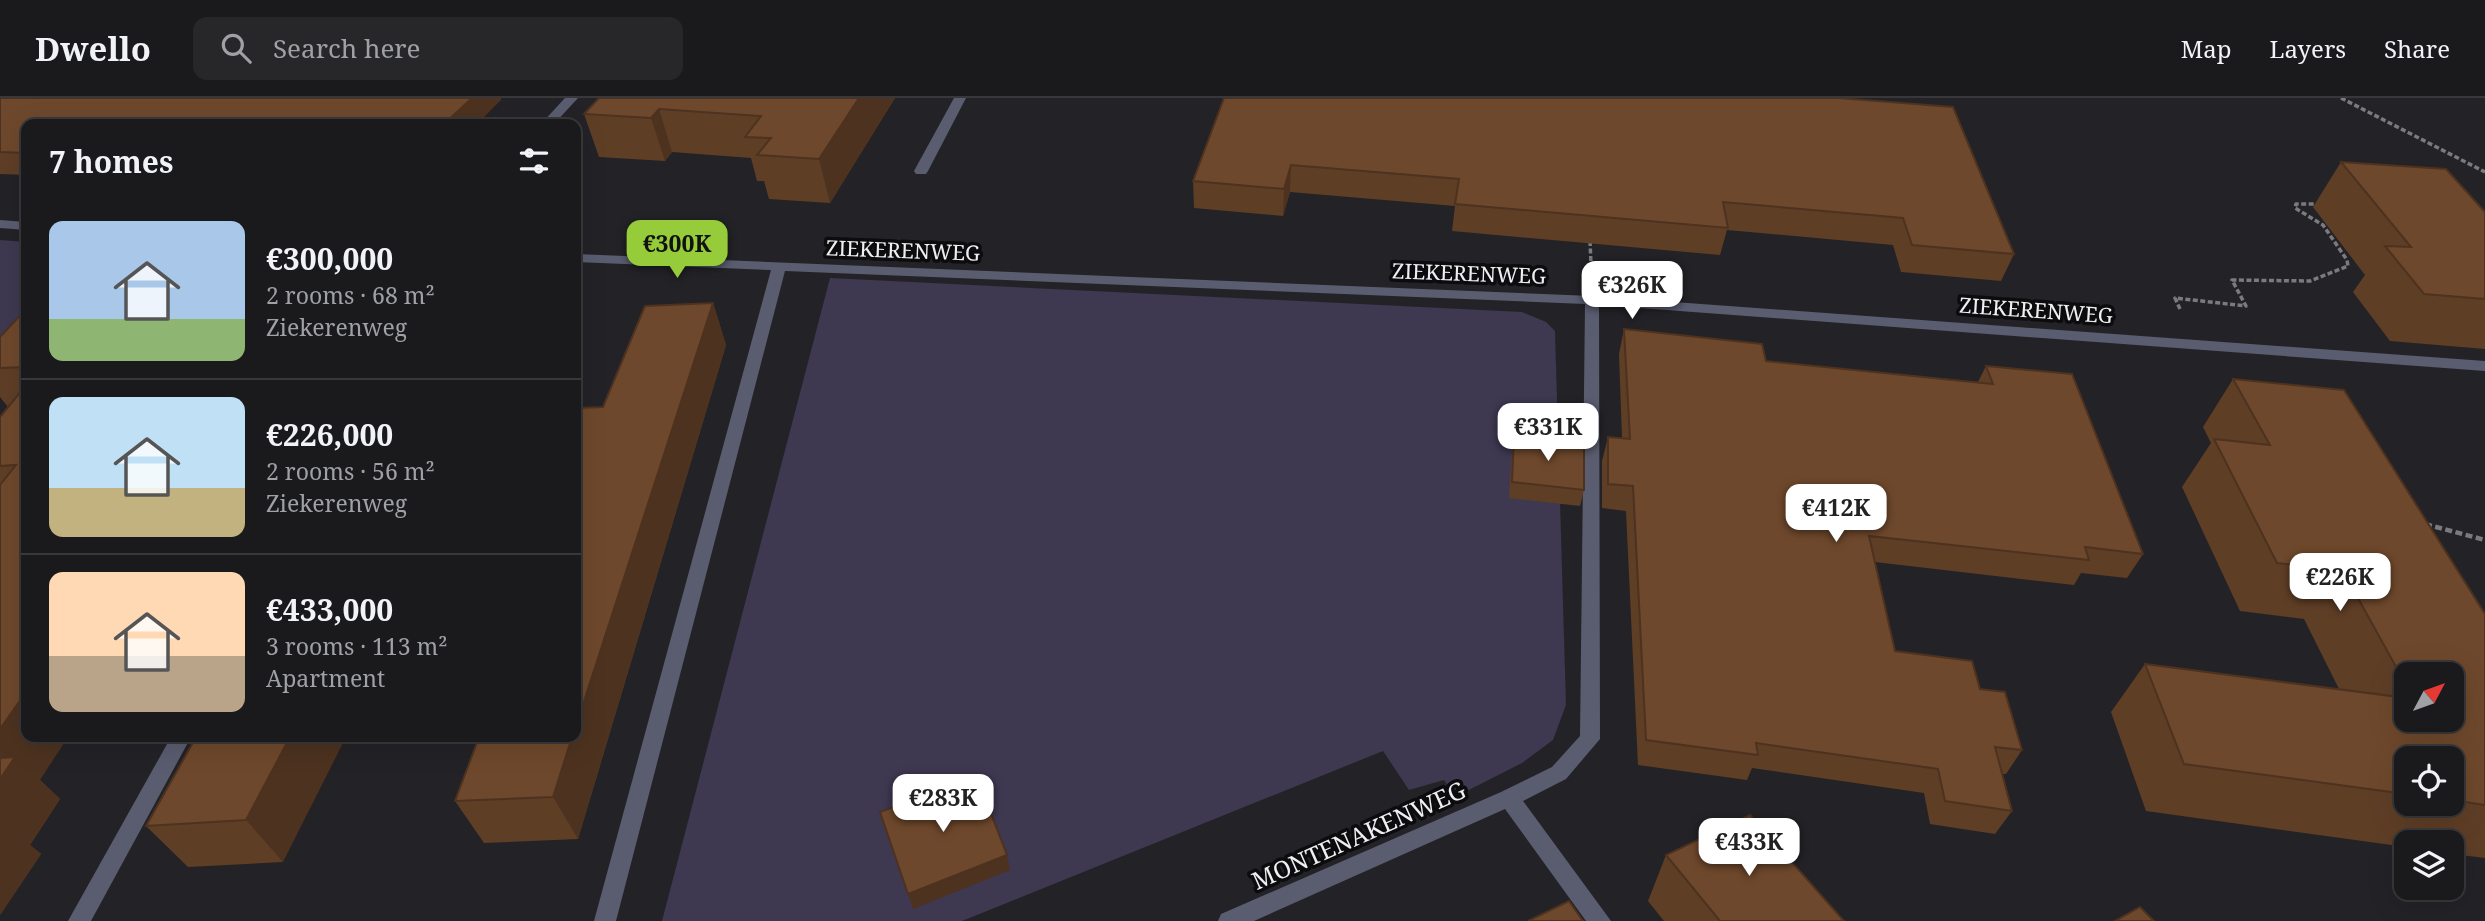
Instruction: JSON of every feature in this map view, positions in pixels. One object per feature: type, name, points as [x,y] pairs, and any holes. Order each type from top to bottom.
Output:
[{"type":"street","points":[[552,119],[572,98]]},
{"type":"street","points":[[921,171],[960,98]]},
{"type":"street","points":[[0,225],[21,226]]},
{"type":"street","name":"ZIEKERENWEG","points":[[581,258],[1592,300],[2485,366]]},
{"type":"street","points":[[605,921],[779,267]]},
{"type":"street","name":"MONTENAKENWEG","points":[[1230,921],[1509,798],[1559,773],[1590,739],[1592,300]]},
{"type":"street","points":[[79,921],[178,742]]},
{"type":"street","points":[[1509,798],[1600,921]]},
{"type":"path","points":[[2341,98],[2485,172]]},
{"type":"path","points":[[2198,344],[2175,298],[2246,306],[2232,280],[2310,281],[2348,266],[2347,260],[2323,225],[2295,208],[2296,204],[2302,203],[2328,205]]},
{"type":"path","points":[[2417,521],[2485,540]]},
{"type":"shaded area","points":[[0,240],[21,242],[21,362],[0,389]]},
{"type":"shaded area","points":[[830,278],[1522,312],[1546,322],[1555,331],[1566,705],[1553,740],[1522,763],[1455,797],[1444,780],[1409,790],[1383,751],[962,921],[662,921]]},
{"type":"building","points":[[0,98],[472,98],[449,119],[21,119],[21,153],[0,152]]},
{"type":"building","points":[[599,98],[859,98],[819,159],[757,155],[771,138],[745,137],[761,116],[659,109],[651,118],[584,114]]},
{"type":"building","points":[[1224,98],[1839,98],[1953,107],[2014,254],[1912,245],[1903,218],[1723,202],[1728,228],[1455,204],[1459,179],[1291,165],[1284,189],[1193,181]]},
{"type":"building","points":[[2341,162],[2446,169],[2485,212],[2485,299],[2424,294],[2385,246],[2411,247]]},
{"type":"building","points":[[713,303],[581,711],[581,408],[603,407],[645,306]]},
{"type":"building","points":[[21,314],[21,367],[0,368],[0,337]]},
{"type":"building","points":[[1624,329],[1762,344],[1766,361],[1993,384],[1986,366],[2072,374],[2143,554],[2085,547],[2089,560],[1869,536],[1895,651],[1972,661],[1980,689],[2005,692],[2022,750],[1995,747],[2012,811],[1945,801],[1938,769],[1756,743],[1758,755],[1646,740],[1633,486],[1608,484],[1608,437],[1630,439]]},
{"type":"building","points":[[2233,379],[2344,390],[2485,614],[2485,805],[2464,802],[2464,746],[2394,746],[2394,792],[2184,764],[2145,664],[2394,696],[2394,732],[2464,732],[2464,662],[2394,663],[2343,571],[2277,563],[2214,439],[2270,445]]},
{"type":"building","points":[[21,391],[21,699],[0,729],[0,485],[16,465],[0,466],[0,417]]},
{"type":"building","points":[[1514,435],[1584,443],[1584,490],[1512,482]]},
{"type":"building","points":[[193,742],[287,742],[246,820],[146,826]]},
{"type":"building","points":[[477,742],[570,742],[553,797],[455,801]]},
{"type":"building","points":[[15,757],[0,779],[0,758]]},
{"type":"building","points":[[976,775],[1007,855],[908,894],[880,812]]},
{"type":"building","points":[[1750,815],[1844,921],[1720,921],[1666,855]]},
{"type":"building","points":[[1569,901],[1583,921],[1528,921]]},
{"type":"building","points":[[2140,907],[2154,921],[2115,921]]}]
